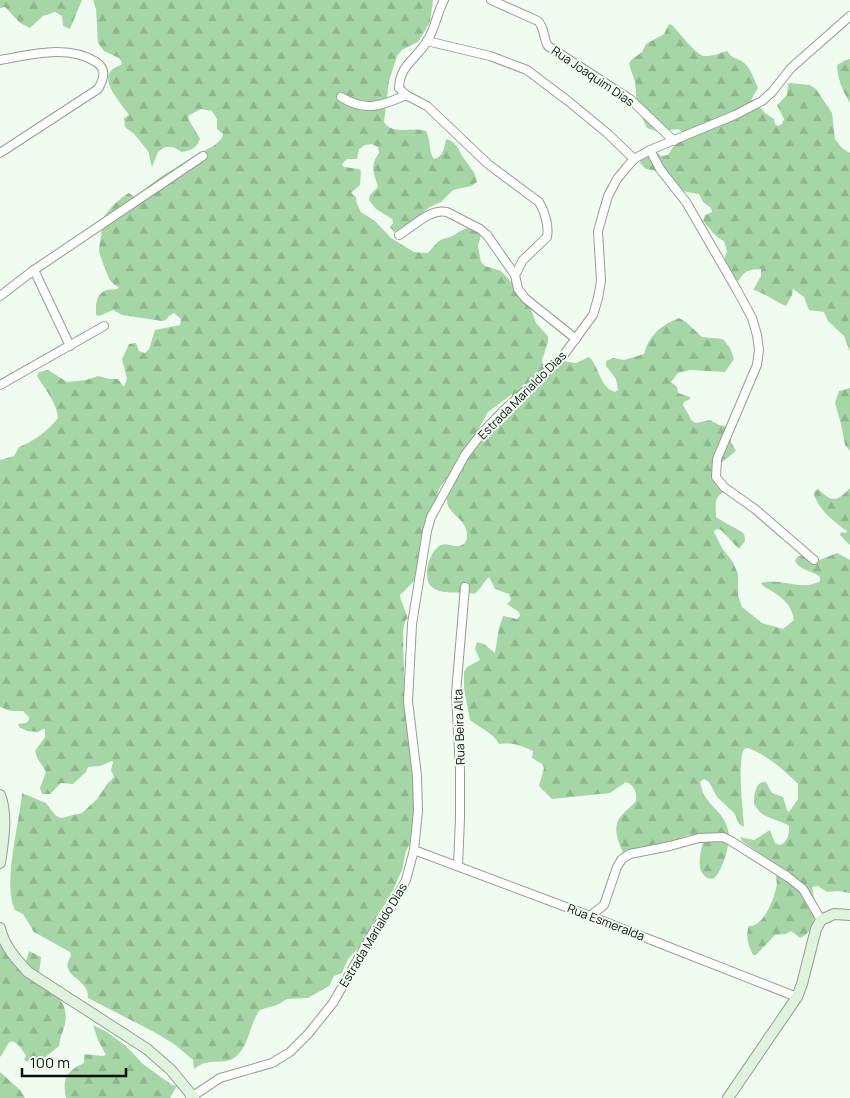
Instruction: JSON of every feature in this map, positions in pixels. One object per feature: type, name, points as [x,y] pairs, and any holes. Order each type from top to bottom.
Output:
[{"type":"street","points":[[444,0],[427,41],[409,61],[404,70],[400,80],[400,88],[406,95],[427,106],[488,164],[540,202],[547,225],[547,237],[523,260],[514,275]]},
{"type":"street","name":"Rua Joaquim Dias","points":[[491,0],[538,22],[542,26],[544,40],[548,46],[630,99],[674,141]]},
{"type":"street","name":"Estrada Marialdo Dias","points":[[192,1097],[220,1078],[272,1063],[290,1052],[308,1034],[333,1003],[375,929],[392,906],[406,880],[414,850],[418,811],[408,701],[412,624],[431,517],[465,455],[481,434],[503,411],[560,360],[593,315],[601,281],[598,230],[602,211],[617,179],[634,159],[650,150],[735,115],[762,101],[772,92],[791,68],[850,16]]},
{"type":"street","points":[[427,41],[490,56],[527,70],[607,133],[634,159]]},
{"type":"street","points":[[0,60],[65,52],[86,56],[99,63],[104,70],[104,80],[98,89],[0,153]]},
{"type":"street","points":[[341,97],[349,102],[368,107],[380,105],[406,95]]},
{"type":"street","points":[[650,150],[660,169],[686,202],[737,290],[752,318],[757,335],[759,350],[757,365],[717,459],[716,477],[724,488],[761,515],[814,560]]},
{"type":"street","points":[[0,296],[34,270],[203,156]]},
{"type":"street","points":[[399,235],[430,214],[441,210],[480,229],[488,235],[514,275],[518,289],[526,299],[576,339]]},
{"type":"street","points":[[34,270],[70,346]]},
{"type":"street","points":[[0,385],[104,326]]},
{"type":"street","name":"Rua Beira Alta","points":[[458,866],[460,771],[456,693],[465,587]]},
{"type":"street","points":[[0,795],[4,821],[0,863]]},
{"type":"street","points":[[590,916],[604,905],[622,858],[630,854],[712,836],[731,841],[788,877],[803,889],[821,920]]},
{"type":"street","name":"Rua Esmeralda","points":[[414,850],[797,996]]},
{"type":"street","points":[[728,1098],[797,996],[802,984],[816,929],[821,920],[834,914],[850,915]]},
{"type":"street","points":[[0,928],[13,956],[28,972],[147,1049],[171,1070],[192,1097]]},
{"type":"green space","points":[[0,0],[82,0],[70,29],[63,26],[62,16],[55,12],[43,16],[30,28],[20,23],[5,7],[0,8]]},
{"type":"green space","points":[[93,0],[433,0],[430,22],[418,42],[402,50],[397,56],[389,81],[384,122],[392,129],[426,131],[434,159],[442,154],[446,139],[450,140],[474,172],[477,182],[471,186],[453,190],[441,202],[430,207],[401,229],[394,232],[390,227],[393,223],[392,219],[376,209],[369,200],[370,195],[378,187],[373,166],[379,153],[378,147],[371,144],[365,145],[359,149],[357,159],[347,159],[342,164],[344,167],[361,171],[360,185],[351,193],[356,197],[361,212],[375,221],[391,238],[414,252],[428,253],[441,240],[465,229],[475,228],[481,235],[478,246],[481,262],[485,266],[501,271],[518,289],[531,309],[536,323],[548,336],[542,360],[543,364],[548,366],[562,361],[576,363],[589,357],[602,381],[615,392],[618,390],[616,379],[606,366],[606,361],[613,358],[624,360],[644,354],[649,341],[661,327],[679,318],[702,337],[723,339],[730,348],[734,359],[725,372],[690,370],[678,373],[671,382],[677,387],[678,393],[690,397],[683,405],[692,421],[696,423],[710,420],[719,425],[730,427],[731,442],[736,451],[721,463],[716,472],[725,492],[717,499],[716,517],[743,533],[745,541],[739,549],[721,530],[716,529],[714,532],[722,548],[733,562],[738,574],[738,595],[742,607],[762,623],[783,629],[794,620],[790,608],[783,599],[761,583],[776,582],[806,585],[820,581],[820,577],[797,564],[795,561],[798,556],[803,555],[817,561],[837,553],[850,560],[850,893],[827,892],[818,886],[812,887],[815,908],[813,923],[806,934],[800,938],[791,931],[786,934],[775,935],[756,955],[753,955],[748,940],[749,926],[754,925],[763,918],[772,900],[777,886],[777,869],[769,860],[742,841],[740,837],[754,840],[770,830],[775,843],[780,845],[786,840],[789,829],[789,826],[761,813],[754,804],[757,786],[762,782],[766,782],[772,793],[783,797],[789,812],[798,799],[798,784],[769,759],[748,748],[744,749],[741,775],[744,827],[739,824],[735,814],[717,797],[709,782],[704,779],[700,782],[703,793],[725,822],[729,835],[723,865],[717,875],[710,879],[701,870],[700,860],[703,841],[699,836],[688,835],[664,845],[624,855],[616,830],[618,820],[636,801],[634,789],[629,783],[626,782],[610,793],[552,799],[539,786],[544,768],[542,764],[532,758],[533,751],[517,745],[499,744],[489,733],[470,720],[464,689],[464,672],[467,667],[480,660],[475,649],[477,642],[484,644],[495,653],[503,616],[517,619],[520,616],[519,612],[507,604],[511,600],[509,594],[495,589],[489,577],[474,594],[443,592],[429,584],[427,572],[430,559],[436,548],[446,544],[459,546],[466,541],[466,530],[450,509],[447,500],[448,495],[472,449],[512,398],[512,394],[488,412],[473,439],[439,489],[415,580],[400,595],[408,618],[405,621],[403,632],[404,675],[408,709],[414,716],[421,770],[420,768],[418,808],[412,840],[406,851],[402,870],[391,895],[377,916],[363,943],[348,959],[342,973],[334,976],[329,986],[308,998],[287,999],[277,1005],[260,1010],[239,1054],[230,1060],[206,1063],[194,1069],[193,1060],[174,1044],[88,998],[84,986],[70,973],[68,968],[70,952],[34,932],[23,914],[15,910],[11,899],[10,885],[22,793],[46,803],[56,816],[61,818],[82,813],[97,799],[114,777],[111,770],[112,761],[100,766],[88,767],[86,772],[73,784],[61,783],[50,794],[42,794],[40,788],[46,772],[35,751],[45,737],[45,729],[38,732],[27,731],[19,727],[18,724],[26,723],[29,720],[29,717],[23,711],[11,711],[0,707],[0,460],[14,456],[19,447],[40,435],[58,418],[53,402],[37,376],[39,372],[48,370],[67,382],[86,380],[98,376],[118,379],[124,387],[127,379],[122,359],[129,344],[136,343],[139,351],[145,353],[149,349],[155,330],[180,325],[181,319],[174,313],[162,321],[122,315],[113,310],[99,316],[96,315],[97,300],[100,294],[107,290],[119,288],[110,280],[99,253],[102,230],[100,223],[113,206],[125,195],[129,193],[134,197],[162,176],[215,145],[222,138],[223,134],[217,129],[217,119],[212,111],[201,109],[188,116],[200,139],[196,147],[182,152],[173,147],[165,147],[158,152],[152,167],[148,151],[134,134],[125,127],[124,118],[129,115],[108,81],[113,69],[122,63],[119,58],[104,51],[98,43],[96,9]]},
{"type":"green space","points":[[669,24],[700,54],[710,56],[727,51],[733,57],[746,64],[758,88],[751,100],[754,100],[765,113],[774,119],[775,124],[778,126],[782,124],[784,119],[777,105],[787,95],[788,84],[790,83],[810,85],[816,89],[832,113],[835,139],[842,148],[850,153],[850,352],[844,336],[828,321],[824,312],[809,310],[804,297],[793,289],[786,306],[753,290],[761,276],[761,269],[748,271],[739,281],[734,279],[724,261],[727,251],[724,241],[715,235],[703,221],[705,215],[712,212],[711,208],[703,202],[699,194],[683,191],[677,187],[668,173],[646,169],[640,163],[642,153],[648,146],[661,156],[668,155],[681,134],[681,131],[678,129],[659,132],[647,128],[637,107],[635,82],[629,64],[631,60],[642,52],[646,44],[664,34]]},
{"type":"green space","points":[[850,59],[850,103],[841,85],[837,65]]},
{"type":"green space","points":[[850,388],[850,451],[845,445],[835,403],[839,391]]},
{"type":"green space","points":[[850,488],[850,545],[840,535],[841,532],[846,533],[847,531],[823,511],[814,495],[818,489],[827,497],[834,499]]},
{"type":"green space","points":[[0,935],[17,951],[23,961],[26,961],[29,951],[41,957],[39,975],[58,996],[65,1009],[65,1023],[59,1046],[38,1061],[29,1062],[24,1060],[26,1056],[15,1042],[9,1043],[0,1057]]},
{"type":"green space","points":[[93,1025],[107,1032],[126,1046],[143,1064],[172,1085],[177,1086],[170,1098],[66,1098],[65,1080],[73,1069],[84,1063],[84,1054],[106,1055]]},
{"type":"green space","points":[[0,1072],[20,1090],[25,1098],[0,1098]]}]
